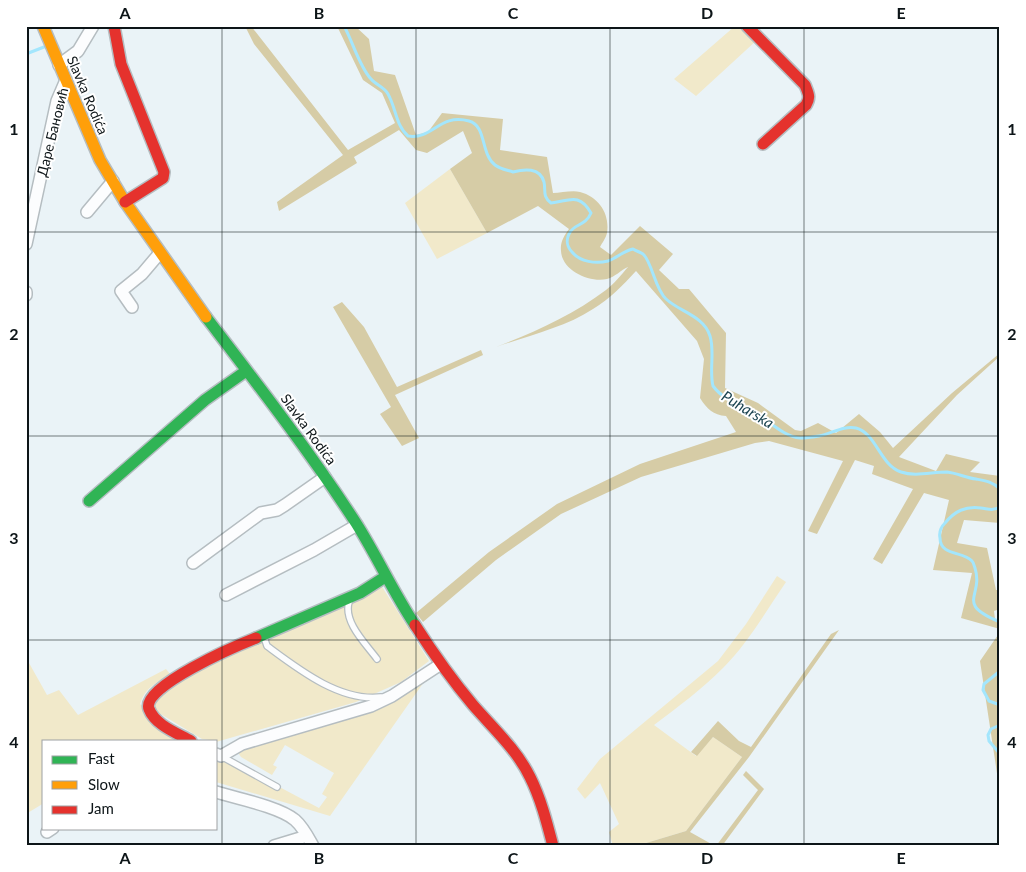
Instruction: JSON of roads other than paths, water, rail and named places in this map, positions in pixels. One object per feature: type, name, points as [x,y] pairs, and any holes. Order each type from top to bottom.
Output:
[{"type":"main road","name":"Slavka Rodića","points":[[44,26],[100,160],[125,202],[196,305],[326,477],[357,525],[403,607],[441,664],[472,704],[514,752],[530,776],[542,805],[553,846]]},
{"type":"main road","points":[[114,26],[121,64],[164,172],[163,178],[125,202]]},
{"type":"main road","points":[[746,26],[800,79],[809,94],[809,100],[806,105],[763,144]]},
{"type":"main road","points":[[89,501],[142,457],[196,407],[246,370]]},
{"type":"main road","points":[[189,740],[154,719],[148,708],[150,699],[176,677],[263,634],[353,596],[386,577]]},
{"type":"street","points":[[59,65],[78,51],[92,26]]},
{"type":"street","name":"Даре Бановић","points":[[26,244],[57,101],[66,80]]},
{"type":"street","points":[[87,212],[113,182]]},
{"type":"street","points":[[132,307],[121,292],[142,274],[160,254]]},
{"type":"street","points":[[193,563],[261,513],[277,510],[326,477]]},
{"type":"street","points":[[226,595],[314,550],[357,525]]},
{"type":"street","points":[[219,755],[242,744],[371,706],[392,696],[441,664]]},
{"type":"street","points":[[218,793],[278,811],[293,818],[310,841],[274,846]]},
{"type":"lane","points":[[353,596],[348,606],[351,623],[377,659]]},
{"type":"lane","points":[[263,634],[267,646],[322,684],[359,697],[392,696]]},
{"type":"lane","points":[[219,755],[277,787]]},
{"type":"waterway","name":"Puharska","points":[[344,26],[367,74],[388,94],[401,127],[408,136],[424,134],[450,121],[469,121],[475,124],[479,128],[487,154],[495,165],[513,172],[522,170],[535,171],[542,177],[545,196],[551,203],[573,199],[587,206],[591,213],[589,217],[569,234],[569,248],[575,255],[584,260],[598,262],[608,261],[633,249],[643,254],[649,263],[662,295],[672,304],[697,319],[707,329],[711,342],[713,386],[722,395],[794,437],[814,437],[851,427],[856,428],[869,436],[888,463],[901,472],[918,474],[947,472],[989,482],[1000,489]]},
{"type":"waterway","points":[[26,54],[44,47]]},
{"type":"waterway","name":"Puharska","points":[[1000,507],[961,510],[953,515],[944,525],[940,536],[941,544],[944,548],[973,562],[977,578],[974,604],[978,610],[1000,622]]},
{"type":"waterway","name":"Puharska","points":[[1000,671],[984,684],[983,690],[989,701],[1000,705]]},
{"type":"waterway","name":"Puharska","points":[[1000,725],[991,729],[988,735],[989,741],[1000,754]]}]
